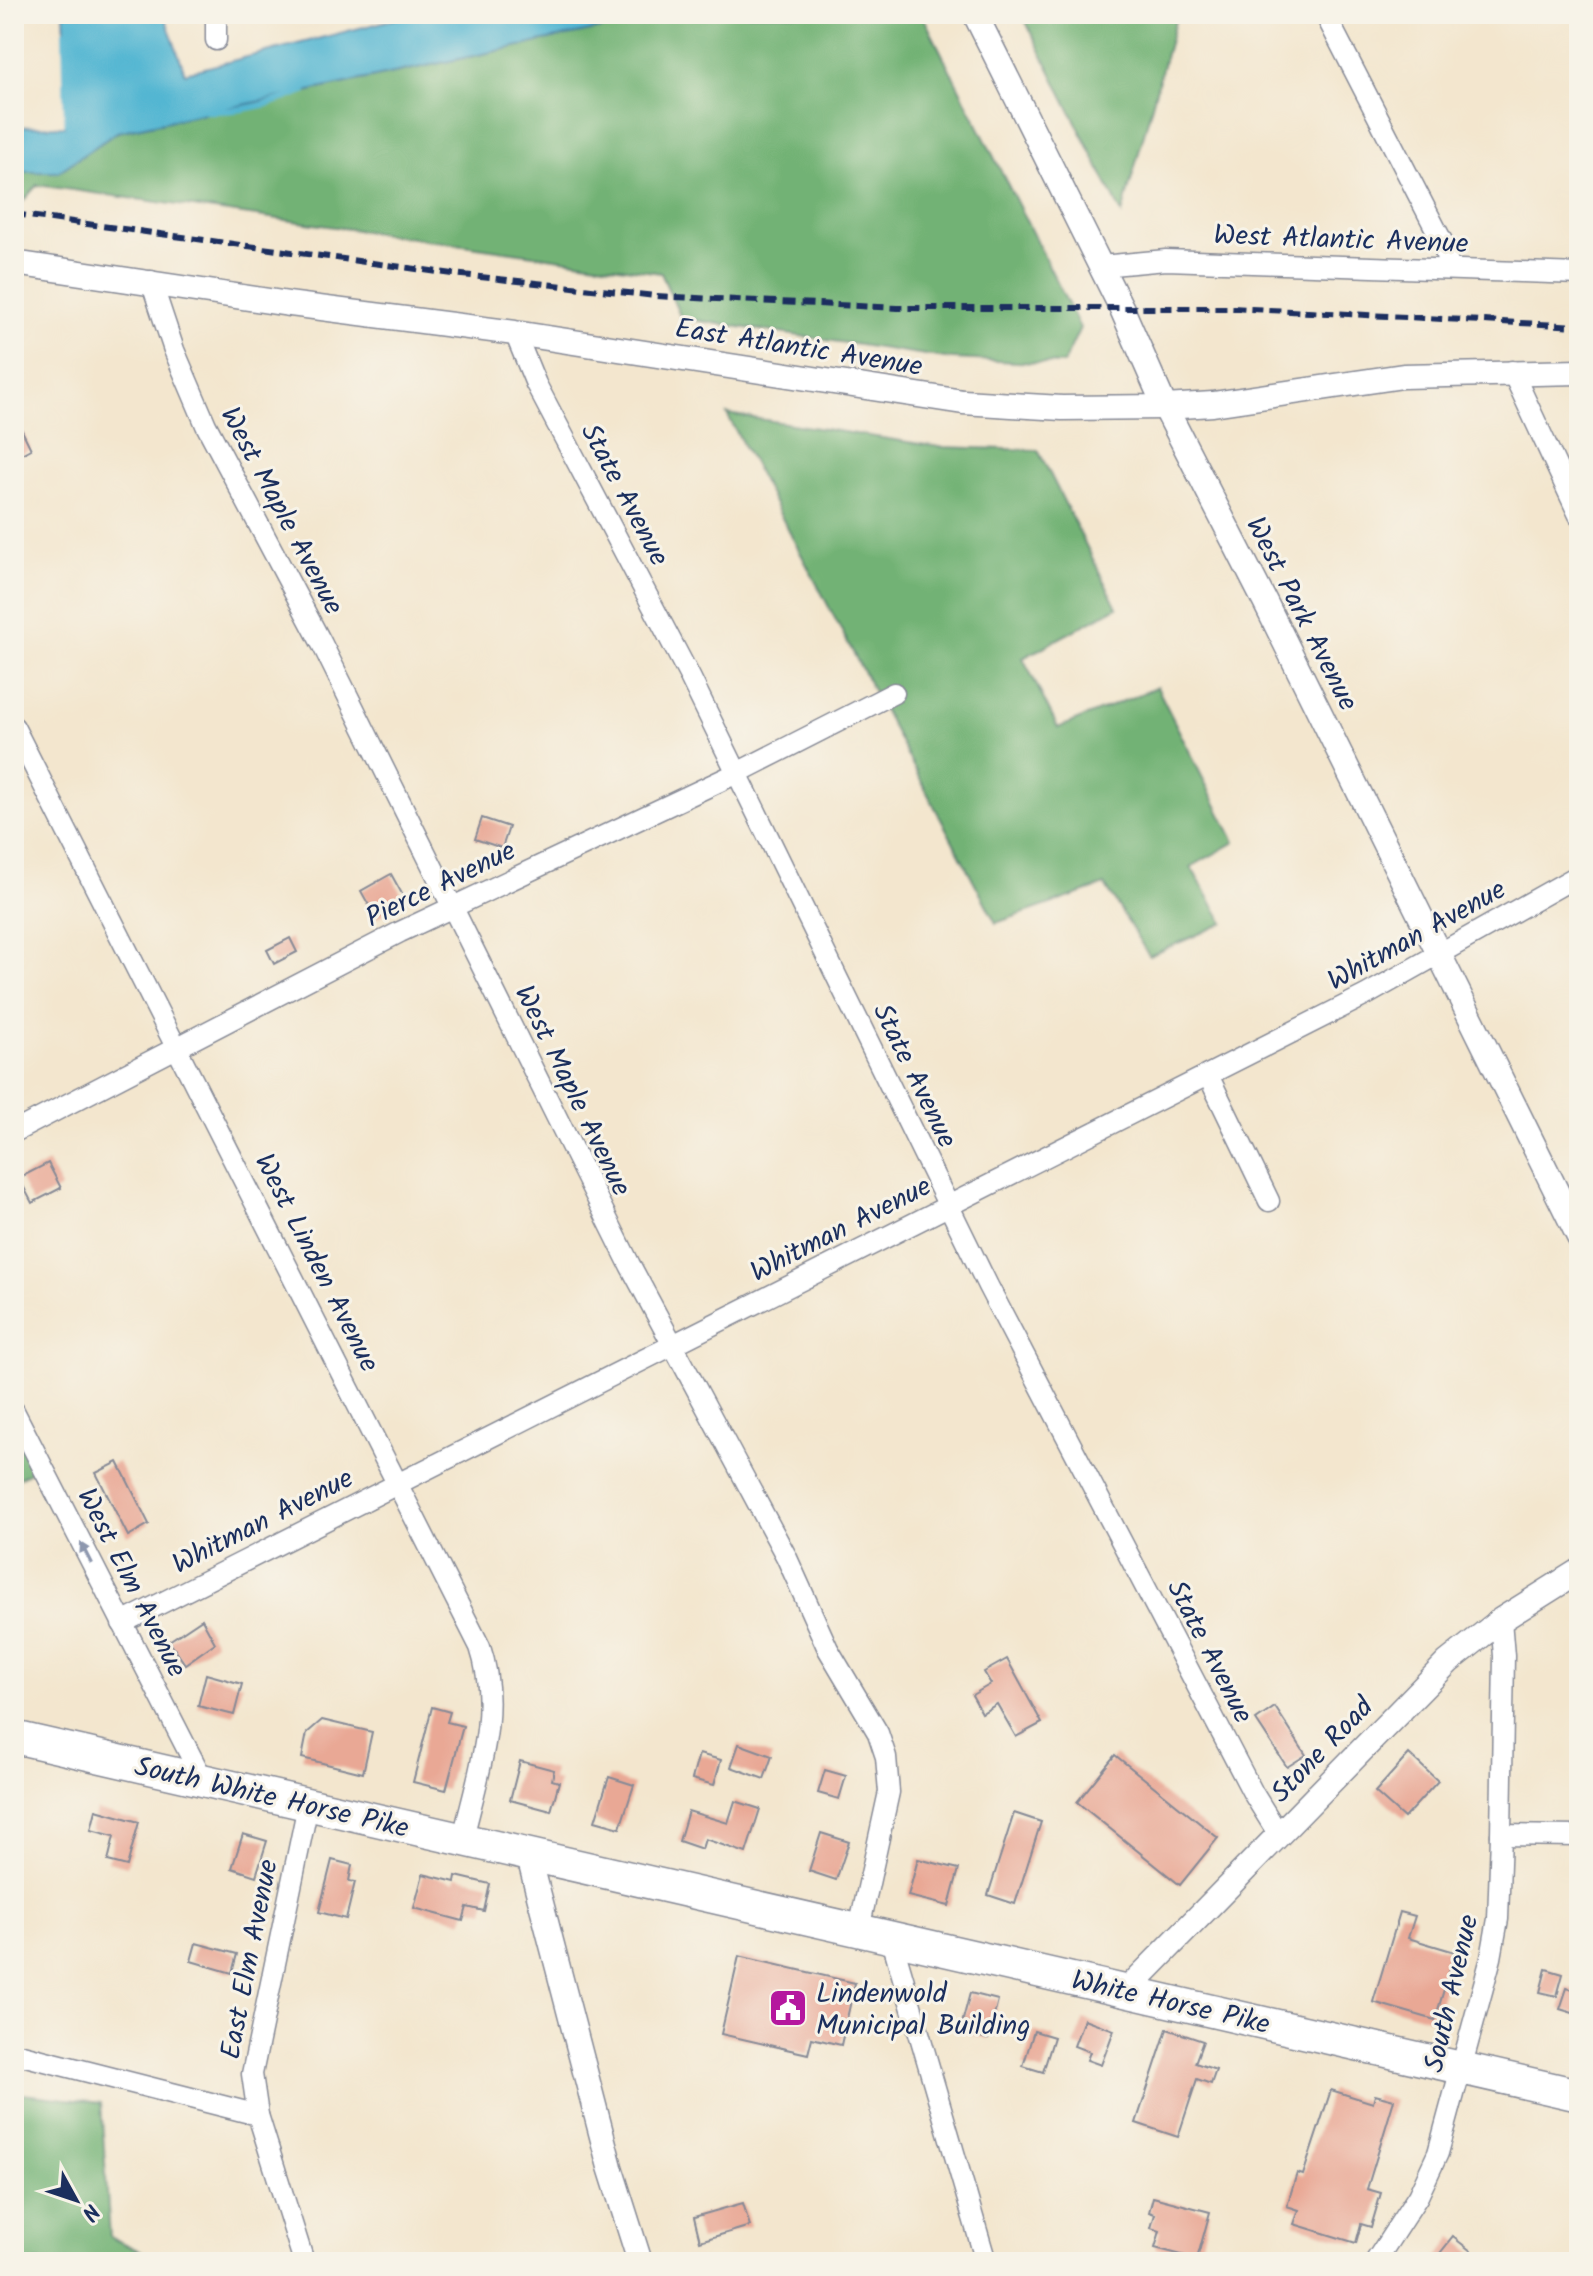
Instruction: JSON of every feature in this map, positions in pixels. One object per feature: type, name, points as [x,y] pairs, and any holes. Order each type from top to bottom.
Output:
[{"type":"highway","name":"South White Horse Pike","points":[[14,1737],[202,1778],[529,1857]]},
{"type":"highway","name":"White Horse Pike","points":[[529,1857],[859,1929],[1579,2095]]},
{"type":"street","points":[[216,14],[216,40]]},
{"type":"street","name":"West Park Avenue","points":[[975,14],[1101,266],[1165,407],[1579,1237]]},
{"type":"street","points":[[1325,14],[1443,243],[1449,268]]},
{"type":"street","name":"West Atlantic Avenue","points":[[1101,266],[1166,260],[1579,274]]},
{"type":"street","name":"East Atlantic Avenue","points":[[14,263],[289,304],[515,333],[963,402],[1062,408],[1165,407],[1213,404],[1403,376],[1512,371],[1579,372]]},
{"type":"street","name":"West Maple Avenue","points":[[151,281],[174,350],[206,425],[322,644],[451,908],[672,1344],[786,1556],[828,1649],[878,1733],[886,1757],[889,1792],[859,1929]]},
{"type":"street","name":"State Avenue","points":[[515,333],[536,384],[737,773],[949,1204],[1239,1767],[1279,1835]]},
{"type":"street","points":[[1512,371],[1579,515]]},
{"type":"street","name":"Pierce Avenue","points":[[14,1132],[451,908],[737,773],[894,693]]},
{"type":"street","name":"West Linden Avenue","points":[[14,727],[399,1482],[487,1667],[491,1708],[462,1842]]},
{"type":"street","name":"Whitman Avenue","points":[[122,1623],[1208,1075],[1439,954],[1579,875]]},
{"type":"street","points":[[1208,1075],[1269,1201]]},
{"type":"street","name":"West Elm Avenue","points":[[14,1411],[202,1778]]},
{"type":"street","name":"Stone Road","points":[[1125,1992],[1450,1660],[1501,1620],[1579,1571]]},
{"type":"street","name":"South Avenue","points":[[1375,2262],[1418,2196],[1438,2153],[1494,1945],[1501,1835],[1504,1656],[1501,1620]]},
{"type":"street","name":"East Elm Avenue","points":[[304,2262],[258,2115],[252,2074],[308,1805]]},
{"type":"street","points":[[1501,1835],[1579,1836]]},
{"type":"street","points":[[529,1857],[640,2262]]},
{"type":"street","points":[[891,1937],[986,2262]]},
{"type":"street","points":[[14,2053],[258,2115]]},
{"type":"green space","points":[[632,14],[922,14],[1080,328],[1063,364],[952,359],[681,318],[661,273],[37,185],[14,212],[14,172],[58,172],[117,132],[618,25]]},
{"type":"green space","points":[[1022,14],[1177,14],[1122,214]]},
{"type":"green space","points":[[727,414],[940,447],[1038,450],[1117,607],[1023,658],[1058,728],[1157,687],[1235,842],[1191,867],[1224,923],[1149,956],[1105,885],[996,923]]},
{"type":"green space","points":[[14,1404],[45,1463],[14,1481]]},
{"type":"green space","points":[[14,2093],[101,2103],[110,2237],[163,2262],[14,2262]]},
{"type":"water","points":[[64,14],[164,14],[185,73],[414,14],[632,14],[618,25],[117,132],[58,172],[14,172],[14,127],[69,126]]},
{"type":"building","points":[[14,414],[31,449],[14,458]]},
{"type":"building","points":[[482,818],[509,827],[502,848],[475,839]]},
{"type":"building","points":[[391,874],[406,901],[376,918],[361,891]]},
{"type":"building","points":[[290,938],[297,952],[274,964],[267,950]]},
{"type":"building","points":[[48,1163],[61,1188],[32,1203],[19,1178]]},
{"type":"building","points":[[118,1462],[149,1524],[128,1536],[96,1473]]},
{"type":"building","points":[[202,1619],[215,1643],[185,1664],[169,1641]]},
{"type":"building","points":[[1007,1659],[1042,1723],[1016,1737],[997,1704],[982,1713],[972,1695],[991,1684],[984,1672]]},
{"type":"building","points":[[206,1674],[242,1684],[234,1715],[198,1706]]},
{"type":"building","points":[[432,1707],[450,1712],[447,1722],[463,1726],[446,1790],[413,1782]]},
{"type":"building","points":[[1275,1707],[1306,1755],[1287,1767],[1256,1720]]},
{"type":"building","points":[[322,1720],[372,1732],[363,1773],[302,1758],[307,1733]]},
{"type":"building","points":[[739,1744],[772,1756],[764,1779],[731,1767]]},
{"type":"building","points":[[699,1754],[721,1760],[714,1785],[692,1779]]},
{"type":"building","points":[[1409,1754],[1438,1781],[1404,1818],[1375,1792]]},
{"type":"building","points":[[1115,1755],[1218,1838],[1180,1885],[1077,1802]]},
{"type":"building","points":[[520,1761],[554,1770],[552,1780],[559,1782],[551,1811],[510,1800]]},
{"type":"building","points":[[825,1770],[846,1776],[839,1799],[818,1793]]},
{"type":"building","points":[[609,1777],[634,1785],[620,1828],[595,1821]]},
{"type":"building","points":[[735,1801],[760,1809],[746,1853],[705,1839],[702,1849],[679,1841],[688,1811],[728,1823]]},
{"type":"building","points":[[96,1810],[139,1822],[127,1866],[108,1861],[114,1836],[91,1830]]},
{"type":"building","points":[[1014,1813],[1041,1822],[1015,1904],[988,1895]]},
{"type":"building","points":[[821,1833],[849,1842],[836,1880],[809,1871]]},
{"type":"building","points":[[243,1834],[267,1841],[256,1876],[232,1868]]},
{"type":"building","points":[[918,1859],[959,1869],[949,1906],[908,1896]]},
{"type":"building","points":[[332,1860],[352,1865],[349,1881],[355,1882],[346,1919],[319,1912]]},
{"type":"building","points":[[423,1874],[455,1882],[456,1876],[490,1884],[484,1911],[467,1907],[463,1921],[414,1908]]},
{"type":"building","points":[[1400,1912],[1415,1916],[1408,1938],[1455,1952],[1435,2020],[1373,2002]]},
{"type":"building","points":[[196,1943],[237,1954],[232,1973],[191,1961]]},
{"type":"building","name":"Lindenwold Municipal Building","points":[[739,1956],[855,1983],[841,2045],[812,2038],[808,2054],[721,2034]]},
{"type":"building","points":[[1546,1969],[1563,1974],[1557,1996],[1540,1992]]},
{"type":"building","points":[[1567,1988],[1579,1992],[1579,2015],[1560,2009]]},
{"type":"building","points":[[970,1993],[998,2000],[988,2039],[960,2031]]},
{"type":"building","points":[[1084,2019],[1114,2030],[1101,2065],[1087,2060],[1090,2052],[1074,2046]]},
{"type":"building","points":[[1167,2029],[1203,2041],[1195,2063],[1216,2070],[1211,2084],[1197,2079],[1178,2137],[1136,2123]]},
{"type":"building","points":[[1034,2031],[1054,2037],[1043,2072],[1023,2066]]},
{"type":"building","points":[[1331,2090],[1373,2103],[1375,2095],[1394,2100],[1367,2189],[1381,2193],[1371,2227],[1361,2224],[1356,2243],[1294,2224],[1299,2210],[1287,2206],[1297,2173],[1303,2175]]},
{"type":"building","points":[[1153,2197],[1210,2212],[1197,2259],[1155,2248],[1160,2231],[1151,2228],[1155,2214],[1149,2212]]},
{"type":"building","points":[[743,2203],[750,2226],[700,2241],[694,2217]]},
{"type":"building","points":[[1453,2237],[1485,2262],[1433,2262]]},
{"type":"waterway","points":[[65,32],[67,123],[71,131]]},
{"type":"waterway","points":[[207,111],[257,107],[304,91]]},
{"type":"railway","points":[[14,214],[453,274],[656,296],[898,308],[1232,308],[1579,326]]},
{"type":"place","name":"Lindenwold Municipal Building","points":[[788,2008]]}]
